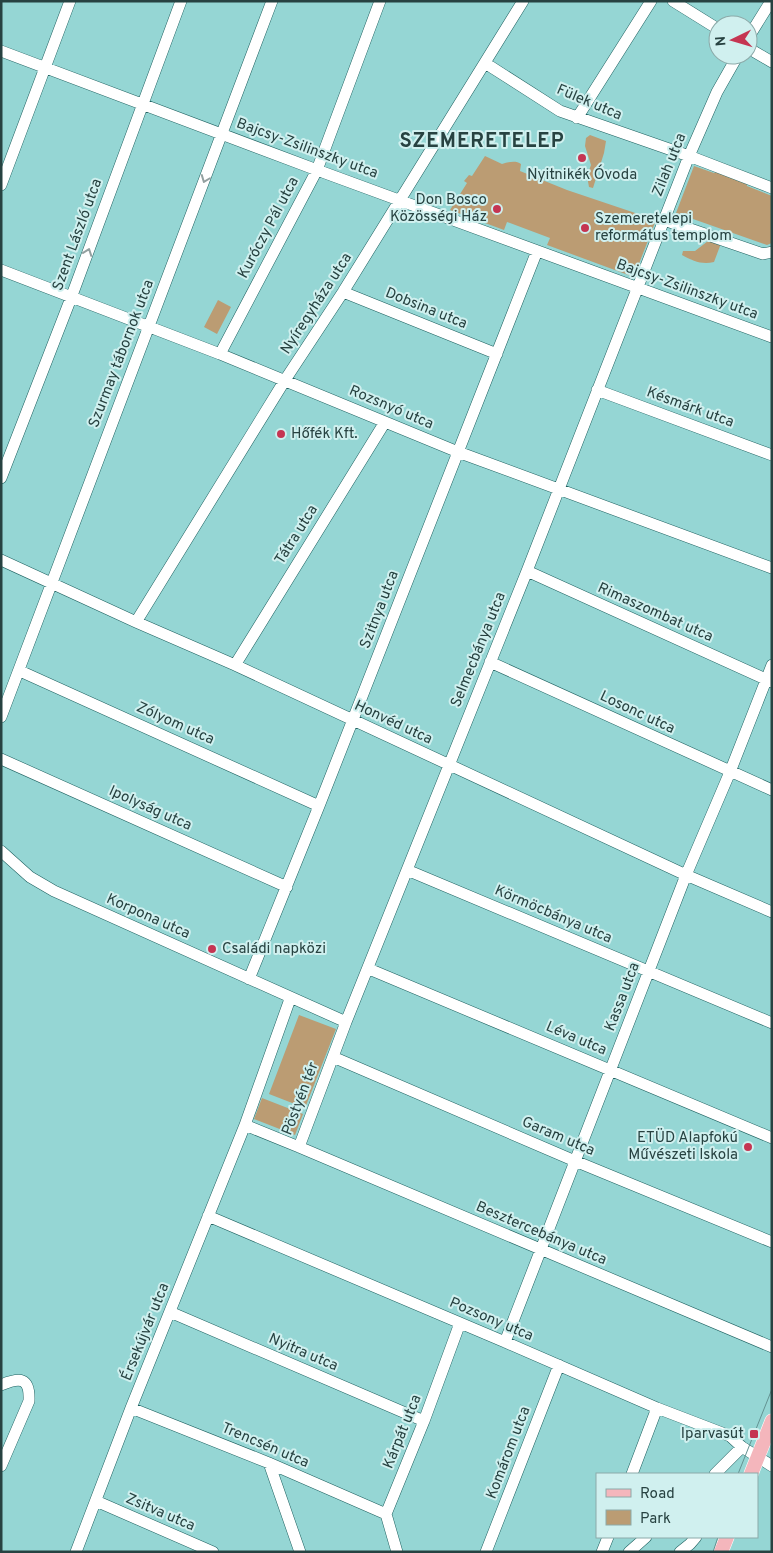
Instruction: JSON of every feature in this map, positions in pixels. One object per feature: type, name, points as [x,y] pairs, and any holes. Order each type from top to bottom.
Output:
[{"type":"main road","points":[[751,1473],[772,1421]]},
{"type":"main road","points":[[721,1552],[727,1538]]},
{"type":"street","points":[[1,185],[70,1]]},
{"type":"street","name":"Szent László utca","points":[[1,478],[71,298],[181,1]]},
{"type":"street","name":"Szurmay tábornok utca","points":[[1,717],[272,1]]},
{"type":"street","name":"Kuróczy Pál utca","points":[[220,354],[316,170],[380,1]]},
{"type":"street","name":"Nyíregyháza utca","points":[[136,622],[285,380],[343,292],[523,1]]},
{"type":"street","points":[[577,118],[651,1]]},
{"type":"street","points":[[673,1],[708,23]]},
{"type":"street","points":[[758,22],[771,1]]},
{"type":"street","name":"Bajcsy-Zsilinszky utca","points":[[1,51],[316,170],[772,337]]},
{"type":"street","points":[[758,54],[772,62]]},
{"type":"street","name":"Fülek utca","points":[[485,63],[560,111],[689,156],[772,188]]},
{"type":"street","name":"Zilah utca","points":[[638,288],[689,156],[717,92],[732,65]]},
{"type":"street","points":[[664,220],[763,254],[772,252]]},
{"type":"street","name":"Szitnya utca","points":[[249,979],[537,251]]},
{"type":"street","name":"Rozsnyó utca","points":[[1,270],[220,354],[458,452],[772,568]]},
{"type":"street","name":"Selmecbánya utca","points":[[346,1022],[369,969],[638,288]]},
{"type":"street","name":"Dobsina utca","points":[[343,292],[497,354]]},
{"type":"street","name":"Késmárk utca","points":[[597,390],[772,455]]},
{"type":"street","name":"Tátra utca","points":[[235,665],[385,422]]},
{"type":"street","name":"Honvéd utca","points":[[1,560],[235,665],[772,912]]},
{"type":"street","name":"Rimaszombat utca","points":[[527,571],[769,681]]},
{"type":"street","name":"Losonc utca","points":[[490,662],[772,790]]},
{"type":"street","name":"Kassa utca","points":[[505,1342],[686,874],[769,681],[772,665]]},
{"type":"street","name":"Zólyom utca","points":[[20,671],[319,806]]},
{"type":"street","name":"Ipolyság utca","points":[[1,760],[287,887]]},
{"type":"street","name":"Korpona utca","points":[[1,851],[30,877],[54,891],[290,998]]},
{"type":"street","name":"Körmöcbánya utca","points":[[407,870],[772,1023]]},
{"type":"street","name":"Léva utca","points":[[369,969],[772,1138]]},
{"type":"street","points":[[245,1125],[290,998],[346,1022]]},
{"type":"street","name":"Pöstyén tér","points":[[245,1125],[298,1147],[346,1022]]},
{"type":"street","name":"Garam utca","points":[[333,1057],[575,1161],[772,1242]]},
{"type":"street","name":"Érsekújvár utca","points":[[76,1552],[131,1408],[245,1125]]},
{"type":"street","name":"Besztercebánya utca","points":[[298,1147],[772,1347]]},
{"type":"street","name":"Pozsony utca","points":[[208,1216],[656,1408],[730,1436],[742,1447],[772,1466]]},
{"type":"street","name":"Nyitra utca","points":[[170,1312],[424,1421]]},
{"type":"street","name":"Kárpát utca","points":[[386,1514],[424,1421],[460,1323]]},
{"type":"street","name":"Komárom utca","points":[[486,1552],[559,1365]]},
{"type":"street","points":[[1,1384],[22,1380],[30,1390],[29,1401],[1,1466]]},
{"type":"street","name":"Trencsén utca","points":[[131,1408],[386,1514]]},
{"type":"street","points":[[632,1473],[656,1408]]},
{"type":"street","points":[[716,1473],[742,1447]]},
{"type":"street","points":[[269,1464],[300,1552]]},
{"type":"street","name":"Zsitva utca","points":[[96,1501],[213,1552]]},
{"type":"street","points":[[386,1514],[397,1552]]},
{"type":"street","points":[[602,1552],[608,1538]]},
{"type":"street","points":[[629,1552],[645,1538]]},
{"type":"street","points":[[680,1552],[695,1538]]},
{"type":"green space","points":[[590,135],[606,141],[593,188],[589,187],[587,176],[591,165],[585,146],[586,138]]},
{"type":"green space","points":[[485,156],[502,164],[517,162],[521,164],[520,171],[567,190],[656,220],[635,274],[631,276],[547,245],[550,238],[507,222],[504,230],[450,210],[467,183],[464,181],[469,175],[472,176]]},
{"type":"green space","points":[[694,166],[714,173],[719,169],[746,180],[747,186],[772,196],[772,243],[767,245],[676,213]]},
{"type":"green space","points":[[715,240],[720,246],[714,262],[698,262],[682,255],[683,251],[695,251],[708,241]]},
{"type":"green space","points":[[218,300],[231,307],[217,334],[204,327]]},
{"type":"green space","points":[[299,1015],[336,1029],[305,1108],[269,1094]]},
{"type":"green space","points":[[262,1098],[303,1114],[295,1135],[254,1119]]},
{"type":"tram line","points":[[738,1473],[772,1389]]},
{"type":"tram line","points":[[713,1552],[718,1538]]},
{"type":"place","name":"Nyitnikék Óvoda","points":[[582,158]]},
{"type":"place","name":"Don Bosco Közösségi Ház","points":[[497,209]]},
{"type":"place","name":"Szemeretelepi református templom","points":[[585,228]]},
{"type":"place","name":"Hőfék Kft.","points":[[281,434]]},
{"type":"place","name":"Családi napközi","points":[[212,949]]},
{"type":"place","name":"ETÜD Alapfokú Művészeti Iskola","points":[[748,1147]]},
{"type":"place","name":"Iparvasút","points":[[754,1434]]},
{"type":"district","name":"SZEMERETELEP","points":[[482,142]]}]
